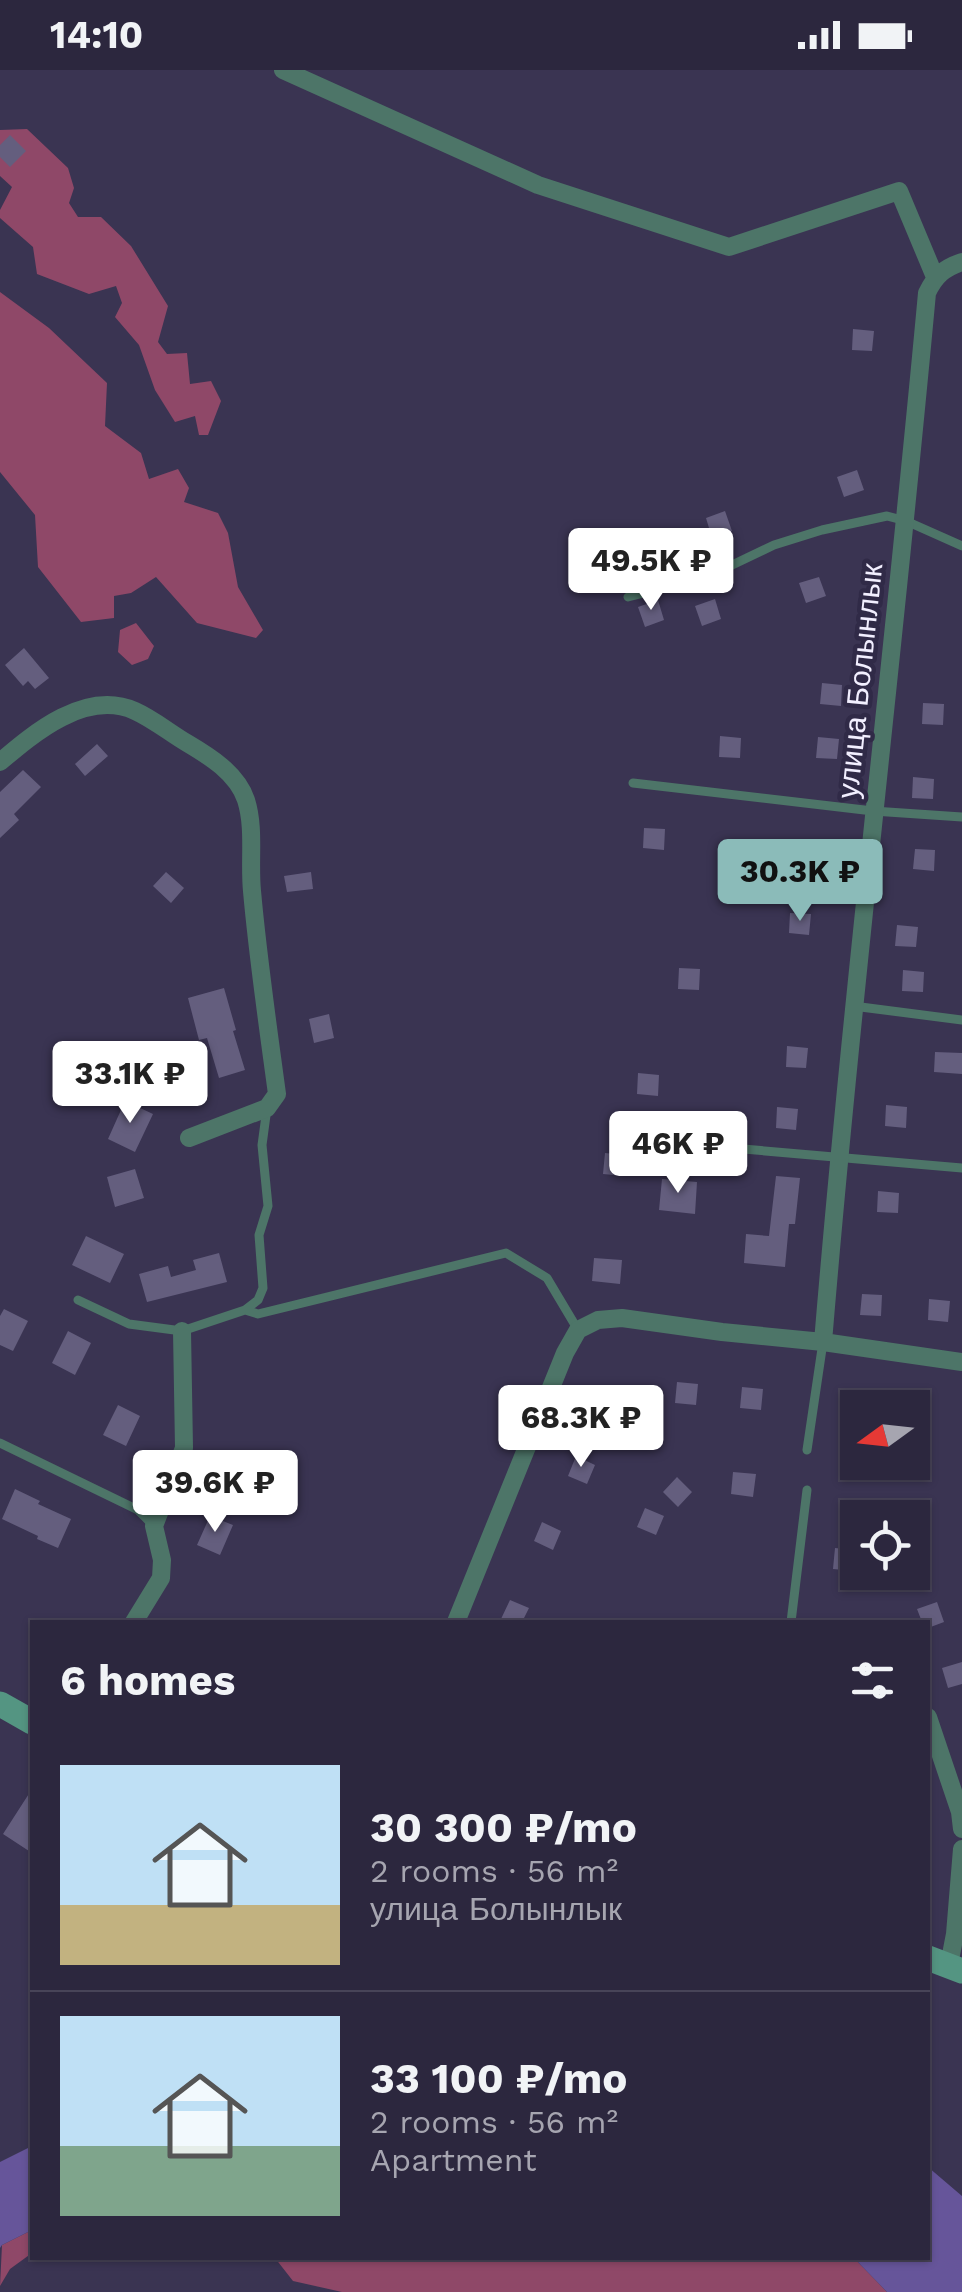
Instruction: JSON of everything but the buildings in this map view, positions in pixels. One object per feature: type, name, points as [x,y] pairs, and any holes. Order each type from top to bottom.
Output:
[{"type":"street","points":[[283,70],[538,185],[729,248],[899,190],[934,277],[962,262]]},
{"type":"street","name":"улица Болынлык","points":[[822,1342],[927,293],[934,277]]},
{"type":"street","points":[[0,762],[50,724],[79,710],[111,706],[133,710],[214,760],[246,798],[257,943],[277,1094],[267,1108],[189,1138]]},
{"type":"street","points":[[457,1620],[565,1352],[578,1330],[598,1320],[622,1318],[962,1362]]},
{"type":"street","points":[[135,1620],[160,1578],[162,1560],[154,1526],[184,1448],[182,1331]]},
{"type":"street","points":[[0,1704],[30,1721]]},
{"type":"street","points":[[930,1723],[962,1829]]},
{"type":"street","points":[[946,1965],[955,1934],[962,1848]]},
{"type":"lane","points":[[628,597],[707,576],[774,545],[887,516],[962,546]]},
{"type":"lane","points":[[633,783],[873,812],[962,817]]},
{"type":"lane","points":[[854,1006],[962,1020]]},
{"type":"lane","points":[[78,1300],[129,1324],[182,1331],[246,1310],[258,1300],[262,1288],[259,1235],[268,1206],[262,1144],[267,1108]]},
{"type":"lane","points":[[685,1144],[962,1168]]},
{"type":"lane","points":[[246,1310],[258,1314],[506,1253],[547,1278],[578,1330]]},
{"type":"lane","name":"улица Болынлык","points":[[808,1450],[822,1342]]},
{"type":"lane","points":[[0,1444],[138,1510],[154,1526]]},
{"type":"lane","points":[[791,1620],[807,1490]]},
{"type":"shaded area","points":[[27,129],[68,168],[74,188],[69,203],[78,217],[101,217],[131,246],[168,306],[158,342],[167,354],[187,353],[190,384],[211,381],[221,401],[208,435],[199,435],[195,416],[175,422],[155,390],[139,345],[115,317],[122,303],[116,286],[89,294],[37,274],[33,247],[0,218],[12,187],[0,176],[0,130]]},
{"type":"shaded area","points":[[0,292],[49,328],[107,383],[105,426],[141,453],[149,479],[178,469],[189,488],[184,502],[218,513],[228,533],[238,587],[263,630],[256,638],[197,623],[156,577],[131,593],[114,596],[114,618],[81,622],[38,567],[35,515],[0,472]]},
{"type":"shaded area","points":[[136,623],[154,646],[148,659],[132,665],[118,652],[120,630]]},
{"type":"shaded area","points":[[30,2147],[30,2231],[0,2248],[0,2162]]},
{"type":"shaded area","points":[[930,2169],[962,2196],[962,2292],[887,2292],[856,2260],[930,2260]]},
{"type":"shaded area","points":[[30,2231],[30,2254],[10,2269],[0,2286],[2,2245]]},
{"type":"shaded area","points":[[277,2260],[856,2260],[887,2292],[342,2292],[293,2281]]}]
